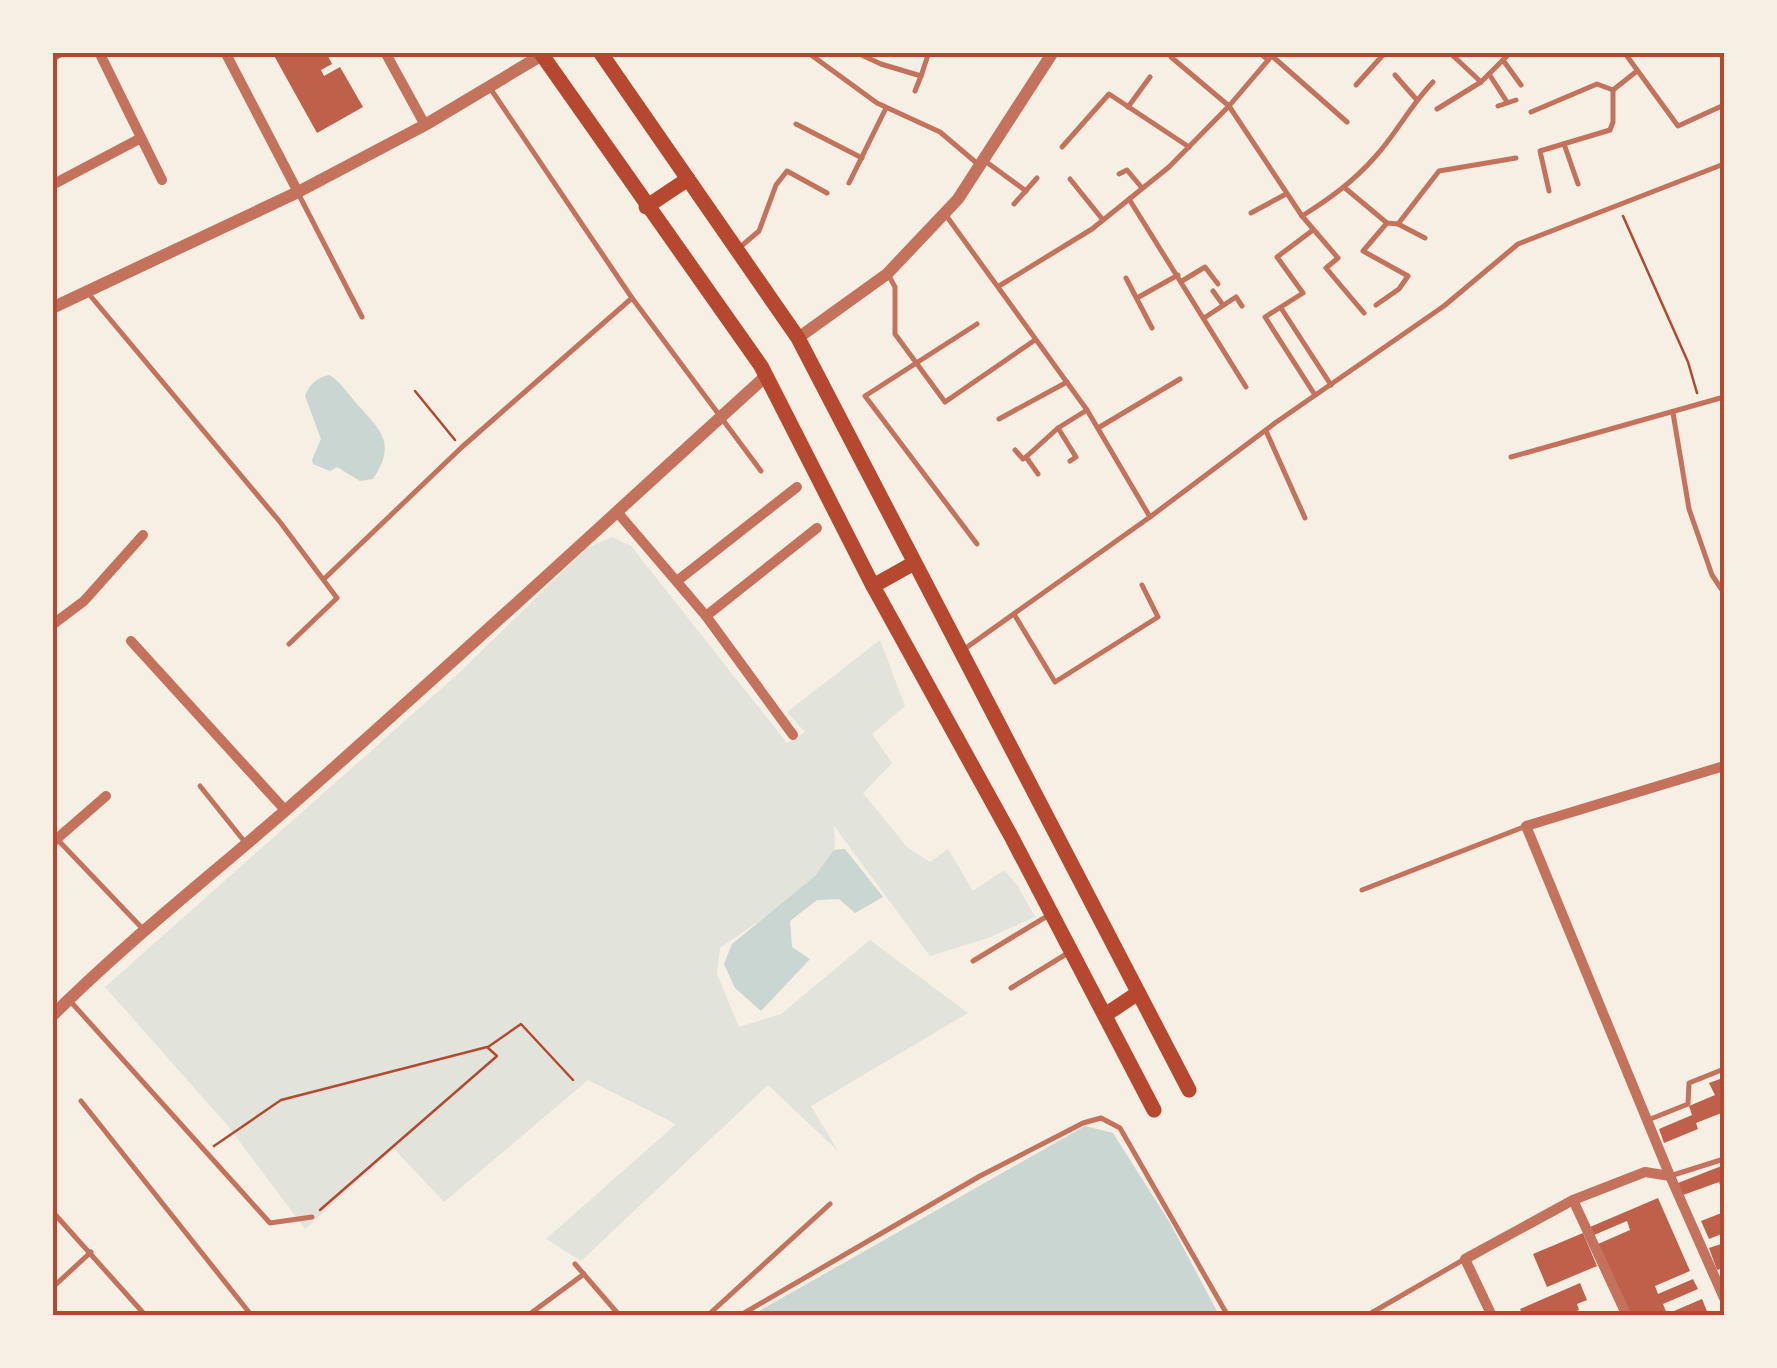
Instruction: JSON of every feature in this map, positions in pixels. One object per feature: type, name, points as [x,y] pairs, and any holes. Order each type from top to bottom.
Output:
[{"type":"main road","points":[[600,52],[798,338],[1189,1090]]},
{"type":"main road","points":[[541,54],[766,376],[873,586],[1154,1110]]},
{"type":"main road","points":[[646,207],[688,179]]},
{"type":"main road","points":[[873,586],[914,563]]},
{"type":"main road","points":[[1105,1014],[1138,993]]},
{"type":"street","points":[[52,57],[61,52]]},
{"type":"street","points":[[99,52],[162,180]]},
{"type":"street","points":[[226,52],[298,192]]},
{"type":"street","points":[[385,52],[425,124]]},
{"type":"street","points":[[798,338],[887,274],[945,214],[983,164],[1053,52]]},
{"type":"street","points":[[52,308],[298,192],[490,88],[541,54]]},
{"type":"street","points":[[52,185],[141,138]]},
{"type":"street","points":[[52,1016],[618,513],[766,376]]},
{"type":"street","points":[[677,581],[797,487]]},
{"type":"street","points":[[618,513],[706,616],[793,736]]},
{"type":"street","points":[[706,616],[817,528]]},
{"type":"street","points":[[52,625],[84,601],[143,535]]},
{"type":"street","points":[[131,641],[286,810]]},
{"type":"street","points":[[1724,766],[1526,826],[1724,1298]]},
{"type":"street","points":[[55,841],[106,796]]},
{"type":"street","points":[[1492,1316],[1465,1259],[1573,1200],[1645,1172],[1670,1176]]},
{"type":"street","points":[[1573,1200],[1624,1314]]},
{"type":"lane","points":[[807,52],[886,108],[940,132],[1026,191]]},
{"type":"lane","points":[[855,52],[920,76]]},
{"type":"lane","points":[[915,92],[929,52]]},
{"type":"lane","points":[[1259,52],[1271,56],[1347,122]]},
{"type":"lane","points":[[1356,85],[1383,56],[1380,52]]},
{"type":"lane","points":[[1448,52],[1481,82]]},
{"type":"lane","points":[[1437,110],[1481,82],[1511,52]]},
{"type":"lane","points":[[1624,52],[1678,126],[1724,105]]},
{"type":"lane","points":[[998,286],[1104,220],[1129,199],[1190,147],[1271,56]]},
{"type":"lane","points":[[1172,57],[1229,106],[1286,194],[1338,258],[1326,268],[1364,314]]},
{"type":"lane","points":[[1503,60],[1521,84]]},
{"type":"lane","points":[[1614,90],[1637,71]]},
{"type":"lane","points":[[1488,74],[1506,102]]},
{"type":"lane","points":[[1394,75],[1416,99]]},
{"type":"lane","points":[[1128,107],[1150,77]]},
{"type":"lane","points":[[1302,216],[1345,188],[1378,154],[1416,99],[1433,82]]},
{"type":"lane","points":[[1531,112],[1597,84],[1614,90]]},
{"type":"lane","points":[[490,88],[632,298],[760,471]]},
{"type":"lane","points":[[1550,191],[1540,151],[1610,130],[1614,122],[1614,90]]},
{"type":"lane","points":[[1062,147],[1108,94],[1190,147]]},
{"type":"lane","points":[[1498,106],[1516,100]]},
{"type":"lane","points":[[849,183],[886,108]]},
{"type":"lane","points":[[796,124],[862,158]]},
{"type":"lane","points":[[1564,144],[1578,184]]},
{"type":"lane","points":[[1398,224],[1439,170],[1516,158]]},
{"type":"lane","points":[[960,652],[1444,306],[1518,244],[1724,164]]},
{"type":"lane","points":[[1119,174],[1127,170],[1142,188]]},
{"type":"lane","points":[[736,250],[759,231],[776,184],[787,171],[827,193]]},
{"type":"lane","points":[[1014,204],[1037,178]]},
{"type":"lane","points":[[1070,180],[1104,220]]},
{"type":"lane","points":[[1345,188],[1387,224],[1398,224],[1425,238]]},
{"type":"lane","points":[[298,192],[362,316]]},
{"type":"lane","points":[[1251,213],[1286,194]]},
{"type":"lane","points":[[1129,199],[1246,387]]},
{"type":"lane","points":[[945,214],[1087,410],[1150,518]]},
{"type":"lane","points":[[1376,305],[1408,276],[1364,251],[1387,224]]},
{"type":"lane","points":[[1314,230],[1277,256],[1303,293],[1265,317],[1315,396]]},
{"type":"lane","points":[[1136,299],[1206,268],[1218,284]]},
{"type":"lane","points":[[887,274],[895,287],[895,334],[945,402],[1034,340]]},
{"type":"lane","points":[[1126,278],[1152,328]]},
{"type":"lane","points":[[86,291],[280,522],[337,598],[289,644]]},
{"type":"lane","points":[[1213,291],[1223,305]]},
{"type":"lane","points":[[1204,318],[1236,297],[1242,306]]},
{"type":"lane","points":[[324,580],[462,447],[632,298]]},
{"type":"lane","points":[[1280,307],[1331,385]]},
{"type":"lane","points":[[977,324],[865,396],[977,544]]},
{"type":"lane","points":[[1098,428],[1180,379]]},
{"type":"lane","points":[[999,419],[1067,382]]},
{"type":"lane","points":[[1511,458],[1724,397]]},
{"type":"lane","points":[[1015,450],[1023,459],[1058,428],[1087,410]]},
{"type":"lane","points":[[1673,413],[1689,509],[1712,575],[1724,593]]},
{"type":"lane","points":[[1058,428],[1076,457],[1070,462]]},
{"type":"lane","points":[[1266,431],[1305,518]]},
{"type":"lane","points":[[1026,457],[1038,474]]},
{"type":"lane","points":[[1014,614],[1055,682],[1158,617],[1142,586]]},
{"type":"lane","points":[[200,786],[246,844]]},
{"type":"lane","points":[[1362,890],[1526,826]]},
{"type":"lane","points":[[55,841],[144,931]]},
{"type":"lane","points":[[973,961],[1052,914]]},
{"type":"lane","points":[[1010,988],[1071,951]]},
{"type":"lane","points":[[69,1000],[270,1223],[312,1217]]},
{"type":"lane","points":[[1648,1120],[1688,1104],[1689,1083],[1724,1069]]},
{"type":"lane","points":[[80,1101],[252,1316]]},
{"type":"lane","points":[[739,1316],[980,1176],[1083,1123],[1101,1118],[1120,1128],[1228,1316]]},
{"type":"lane","points":[[1670,1176],[1724,1159]]},
{"type":"lane","points":[[708,1316],[830,1204]]},
{"type":"lane","points":[[52,1211],[146,1316]]},
{"type":"lane","points":[[52,1288],[91,1252]]},
{"type":"lane","points":[[1366,1316],[1465,1259]]},
{"type":"lane","points":[[574,1264],[620,1316]]},
{"type":"lane","points":[[526,1316],[584,1274]]},
{"type":"path","points":[[1618,206],[1688,362],[1700,404]]},
{"type":"path","points":[[415,391],[462,447]]},
{"type":"path","points":[[206,1152],[281,1100],[487,1047],[521,1024],[572,1080]]},
{"type":"path","points":[[312,1217],[498,1056],[487,1047]]},
{"type":"shaded area","points":[[329,375],[383,438],[384,456],[373,479],[360,481],[337,467],[330,471],[313,464],[321,439],[305,396],[314,382]]},
{"type":"shaded area","points":[[612,537],[631,546],[787,743],[805,732],[787,712],[880,640],[905,706],[872,734],[892,763],[863,793],[907,847],[930,862],[948,849],[973,891],[1004,870],[1035,917],[988,938],[930,956],[834,826],[834,850],[816,876],[720,948],[717,974],[739,1027],[781,1014],[870,940],[968,1013],[811,1106],[838,1151],[768,1085],[581,1261],[546,1239],[676,1124],[588,1080],[444,1202],[394,1149],[305,1229],[228,1126],[105,987],[460,672],[587,548]]},
{"type":"shaded area","points":[[845,849],[883,897],[855,913],[839,899],[817,900],[790,921],[792,947],[810,959],[761,1011],[735,988],[724,964],[732,944],[815,876],[834,850]]},
{"type":"shaded area","points":[[1085,1126],[1113,1133],[1170,1223],[1219,1315],[752,1315]]},
{"type":"building","points":[[272,52],[326,52],[332,64],[321,70],[324,76],[340,67],[363,107],[317,133]]},
{"type":"building","points":[[1720,1079],[1724,1112],[1696,1123],[1698,1129],[1664,1143],[1659,1129],[1692,1115],[1689,1106],[1715,1095],[1709,1083]]},
{"type":"building","points":[[1724,1165],[1724,1196],[1719,1182],[1683,1195],[1678,1183]]},
{"type":"building","points":[[1658,1198],[1690,1271],[1655,1286],[1658,1294],[1693,1279],[1698,1289],[1663,1304],[1667,1314],[1702,1299],[1709,1316],[1629,1316],[1598,1244],[1630,1230],[1627,1221],[1594,1235],[1590,1227]]},
{"type":"building","points":[[1724,1212],[1724,1233],[1709,1239],[1701,1221]]},
{"type":"building","points":[[1583,1233],[1597,1266],[1547,1287],[1533,1254]]},
{"type":"building","points":[[1724,1243],[1724,1268],[1717,1270],[1709,1248]]},
{"type":"building","points":[[1580,1283],[1587,1300],[1577,1304],[1579,1310],[1566,1316],[1523,1316],[1520,1309]]}]
